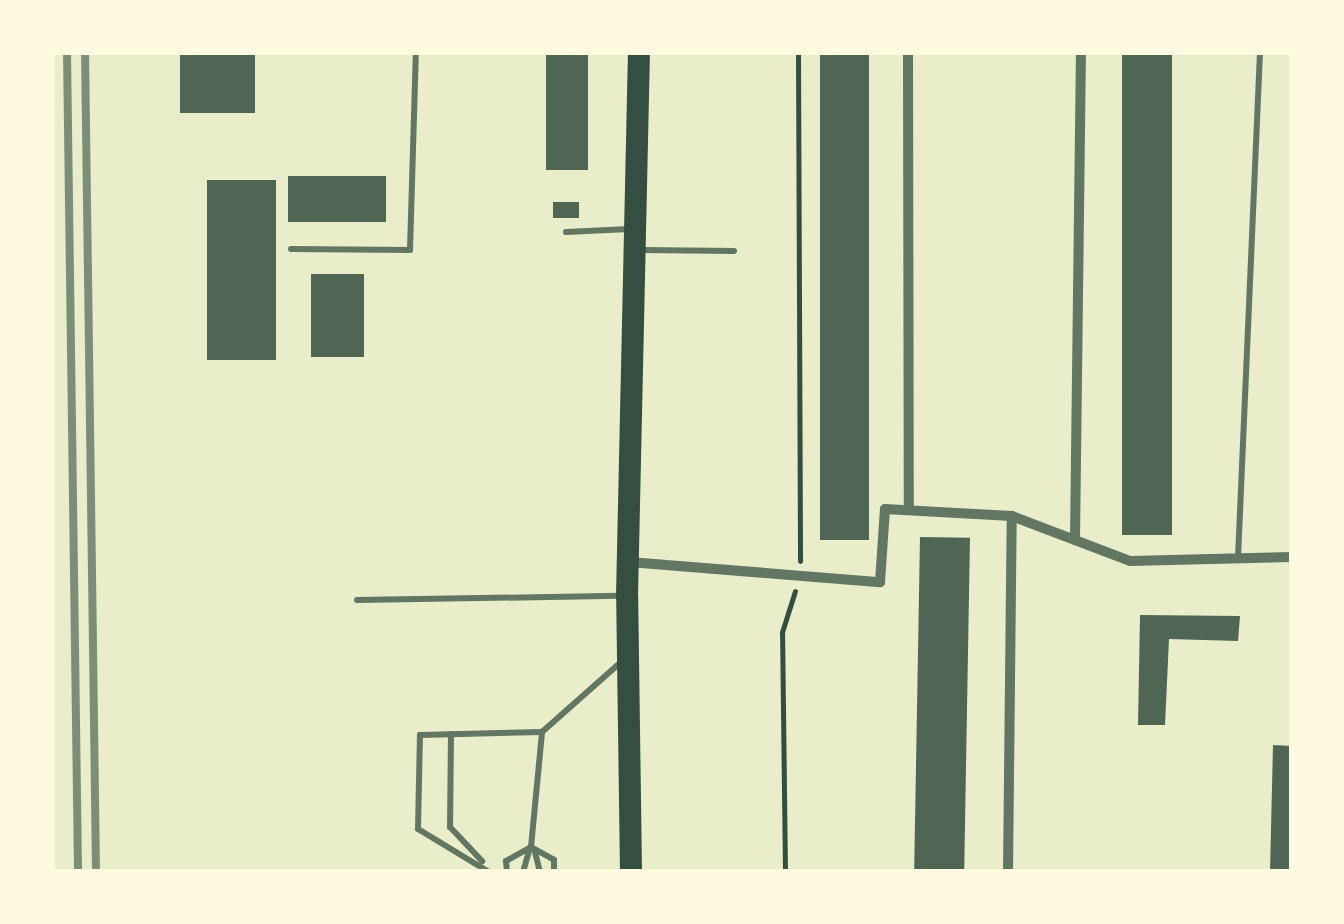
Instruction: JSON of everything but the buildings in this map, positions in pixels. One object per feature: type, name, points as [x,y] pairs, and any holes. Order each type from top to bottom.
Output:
[{"type":"main road","points":[[631,872],[627,596],[640,52]]},
{"type":"street","points":[[908,52],[909,510]]},
{"type":"street","points":[[1075,540],[1082,52]]},
{"type":"street","points":[[628,562],[880,582],[885,509],[1012,516],[1130,561],[1292,557]]},
{"type":"street","points":[[1008,872],[1012,516]]},
{"type":"lane","points":[[291,249],[410,250],[416,52]]},
{"type":"lane","points":[[1238,558],[1260,52]]},
{"type":"lane","points":[[566,232],[734,250]]},
{"type":"lane","points":[[357,600],[627,596]]},
{"type":"lane","points":[[488,870],[418,829],[420,735],[542,732],[628,656]]},
{"type":"lane","points":[[523,872],[531,847],[542,732]]},
{"type":"lane","points":[[452,734],[450,827],[488,870]]},
{"type":"lane","points":[[507,872],[506,861],[531,847]]},
{"type":"lane","points":[[531,847],[540,872]]},
{"type":"lane","points":[[531,847],[554,860],[554,872]]},
{"type":"path","points":[[785,872],[782,632],[800,575],[798,52]]},
{"type":"railway","points":[[67,52],[78,872]]},
{"type":"railway","points":[[85,52],[96,872]]}]
